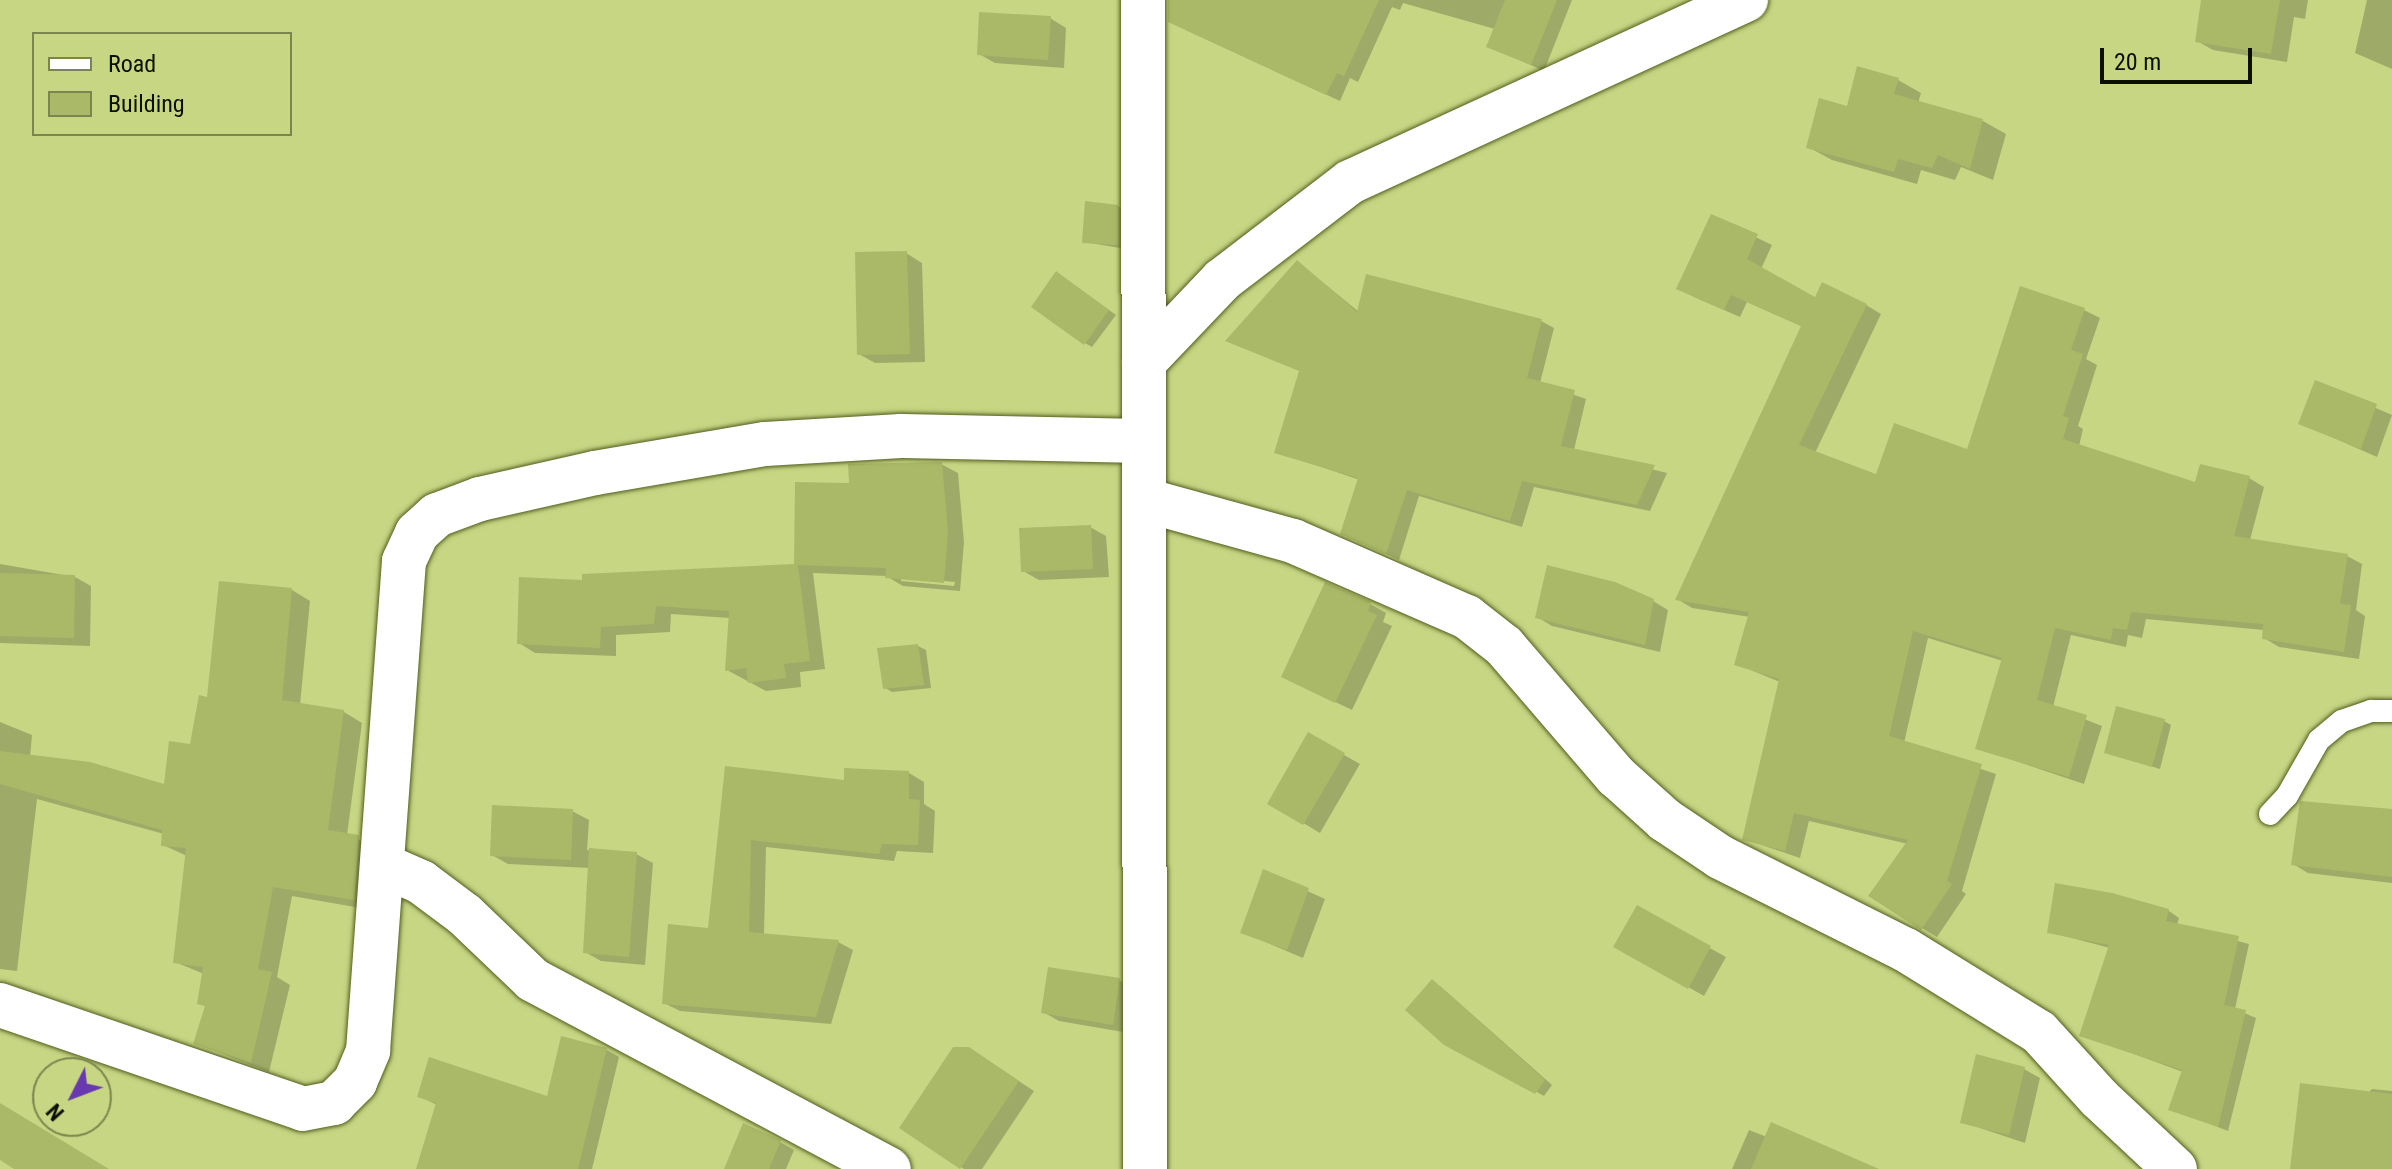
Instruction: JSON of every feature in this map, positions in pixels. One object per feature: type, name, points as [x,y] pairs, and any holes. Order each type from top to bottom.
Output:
[{"type":"street","points":[[1143,0],[1145,1169]]},
{"type":"street","points":[[1144,362],[1222,280],[1350,182],[1563,81],[1686,32],[1746,0]]},
{"type":"street","points":[[0,1005],[303,1109],[334,1103],[355,1082],[368,1051],[404,561],[417,533],[437,515],[480,499],[595,473],[765,444],[901,436],[1144,441]]},
{"type":"street","points":[[1145,500],[1293,541],[1467,617],[1504,646],[1616,776],[1665,820],[1720,857],[1894,943],[2039,1032],[2128,1151],[2175,1169]]},
{"type":"street","points":[[382,865],[421,882],[464,914],[533,980],[889,1169]]},
{"type":"lane","points":[[2270,814],[2287,796],[2319,740],[2342,721],[2371,711],[2392,711]]},
{"type":"building","points":[[1168,0],[1379,0],[1344,76],[1337,73],[1326,95],[1168,22]]},
{"type":"building","points":[[1505,0],[1557,0],[1531,65],[1486,47]]},
{"type":"building","points":[[2201,0],[2280,0],[2271,54],[2195,42]]},
{"type":"building","points":[[979,12],[1051,16],[1048,60],[977,55]]},
{"type":"building","points":[[1857,66],[1899,78],[1894,94],[1983,119],[1970,169],[1938,155],[1932,168],[1898,159],[1894,172],[1806,148],[1819,98],[1847,106]]},
{"type":"building","points":[[1085,201],[1118,205],[1118,245],[1082,243]]},
{"type":"building","points":[[1711,214],[1758,234],[1747,259],[1815,297],[1822,282],[1867,304],[1799,445],[1876,474],[1894,423],[1967,449],[2020,286],[2085,308],[2071,350],[2083,354],[2063,416],[2069,418],[2063,439],[2195,482],[2200,464],[2250,476],[2234,536],[2348,554],[2340,604],[2351,605],[2344,652],[2262,639],[2263,624],[2131,612],[2127,630],[2113,628],[2111,640],[2055,628],[2037,700],[2087,715],[2069,777],[1975,749],[2002,658],[1913,631],[1889,736],[1982,764],[1947,881],[1952,884],[1921,930],[1868,896],[1908,840],[1794,813],[1785,851],[1742,840],[1779,679],[1734,665],[1749,612],[1675,600],[1801,326],[1731,295],[1724,310],[1676,289]]},
{"type":"building","points":[[907,251],[910,354],[857,355],[855,252]]},
{"type":"building","points":[[1297,260],[1357,312],[1366,274],[1542,319],[1527,378],[1575,390],[1561,446],[1655,465],[1637,505],[1522,481],[1510,521],[1407,490],[1386,554],[1340,534],[1358,478],[1274,453],[1299,371],[1225,341]]},
{"type":"building","points":[[1056,271],[1109,310],[1084,345],[1031,307]]},
{"type":"building","points":[[2315,380],[2377,404],[2361,449],[2298,424]]},
{"type":"building","points":[[942,462],[948,532],[944,583],[885,578],[886,568],[798,565],[810,661],[784,664],[786,678],[748,683],[746,668],[725,671],[729,611],[656,606],[654,624],[601,627],[600,648],[517,644],[519,577],[582,580],[582,574],[794,564],[795,482],[849,483],[848,464]]},
{"type":"building","points":[[1091,525],[1093,569],[1021,572],[1019,528]]},
{"type":"building","points":[[1547,565],[1615,582],[1654,599],[1645,645],[1535,618]]},
{"type":"building","points":[[0,573],[75,575],[74,638],[0,636]]},
{"type":"building","points":[[219,581],[292,588],[282,700],[344,710],[328,830],[359,835],[354,900],[273,887],[258,969],[272,972],[251,1063],[193,1044],[205,1006],[197,1004],[203,967],[173,963],[186,848],[161,846],[162,830],[0,784],[0,751],[90,762],[164,784],[169,741],[190,744],[199,695],[207,697]]},
{"type":"building","points":[[1325,582],[1371,602],[1368,611],[1377,615],[1335,703],[1281,677]]},
{"type":"building","points":[[918,644],[924,685],[883,689],[877,648]]},
{"type":"building","points":[[2116,706],[2165,719],[2152,767],[2104,753]]},
{"type":"building","points":[[1308,732],[1345,753],[1303,825],[1267,804]]},
{"type":"building","points":[[725,766],[844,780],[844,768],[909,771],[909,799],[920,800],[918,845],[882,844],[879,854],[751,840],[749,932],[839,940],[816,1017],[662,1004],[668,924],[708,928]]},
{"type":"building","points":[[2300,801],[2392,809],[2392,877],[2291,865]]},
{"type":"building","points":[[492,805],[573,809],[571,860],[490,856]]},
{"type":"building","points":[[589,848],[637,852],[629,957],[583,953]]},
{"type":"building","points":[[1263,869],[1309,888],[1287,950],[1240,933]]},
{"type":"building","points":[[2055,883],[2112,893],[2169,909],[2166,921],[2239,936],[2224,1005],[2246,1010],[2218,1127],[2168,1110],[2182,1070],[2079,1036],[2109,945],[2047,933]]},
{"type":"building","points":[[1637,905],[1711,946],[1688,989],[1613,947]]},
{"type":"building","points":[[1048,967],[1120,978],[1113,1025],[1041,1013]]},
{"type":"building","points":[[1432,979],[1545,1080],[1535,1094],[1444,1045],[1405,1010]]},
{"type":"building","points":[[561,1036],[607,1048],[578,1169],[416,1169],[436,1103],[417,1097],[429,1057],[547,1096]]},
{"type":"building","points":[[953,1047],[969,1047],[1019,1081],[960,1169],[899,1128]]},
{"type":"building","points":[[1976,1054],[2025,1067],[2009,1135],[1960,1123]]},
{"type":"building","points":[[2300,1083],[2392,1094],[2392,1169],[2290,1169]]},
{"type":"building","points":[[0,1103],[32,1122],[32,1137],[56,1137],[109,1169],[14,1169],[0,1160]]},
{"type":"building","points":[[1771,1122],[1879,1169],[1751,1169]]},
{"type":"building","points":[[743,1123],[781,1140],[769,1169],[724,1169]]}]
